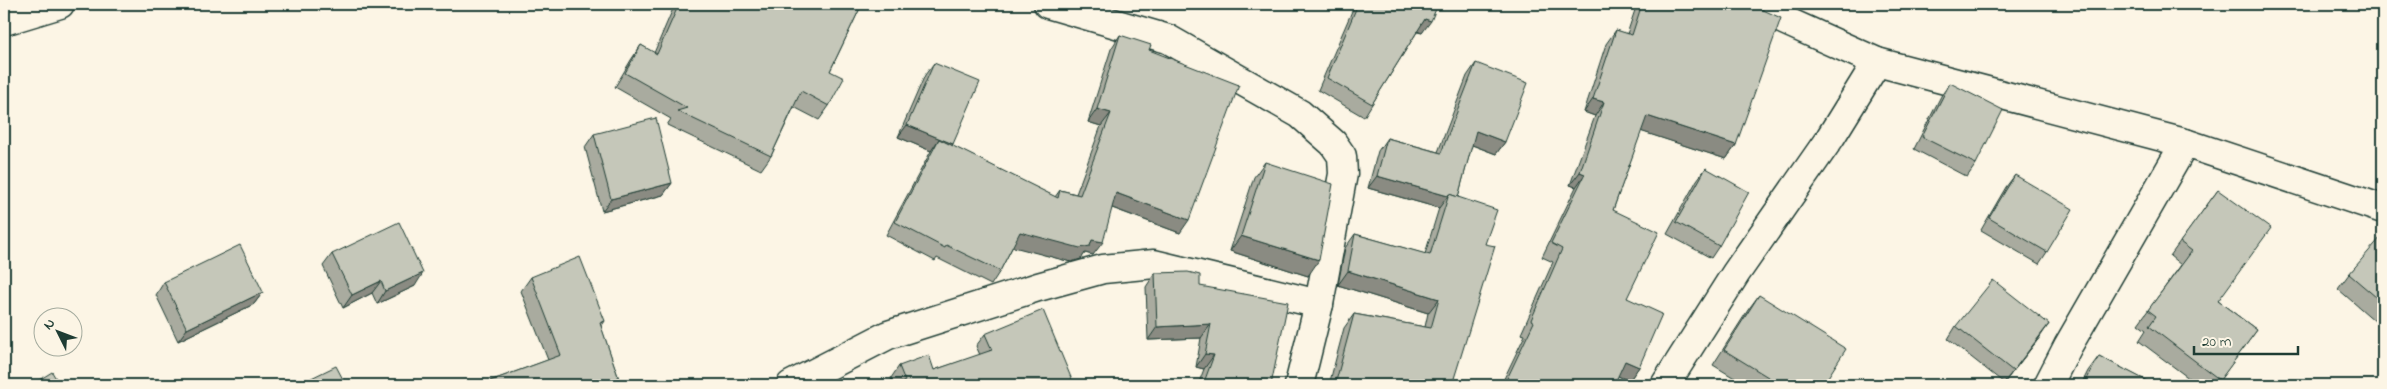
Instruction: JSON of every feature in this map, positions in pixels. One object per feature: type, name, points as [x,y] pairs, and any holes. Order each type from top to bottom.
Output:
[{"type":"street","points":[[4,21],[60,4]]},
{"type":"street","points":[[1048,4],[1168,39],[1300,114],[1333,143],[1342,156],[1343,174],[1319,304],[1299,385]]},
{"type":"street","points":[[1748,4],[1877,62],[2185,143],[2383,210]]},
{"type":"street","points":[[1665,385],[1736,273],[1830,138],[1877,62]]},
{"type":"street","points":[[2048,385],[2068,346],[2185,143]]},
{"type":"street","points":[[791,385],[888,335],[1038,287],[1104,269],[1154,264],[1319,304]]},
{"type":"building","points":[[679,4],[862,4],[830,71],[844,78],[829,106],[801,91],[771,156],[677,111],[687,108],[625,73],[641,45],[657,54]]},
{"type":"building","points":[[1358,4],[1438,4],[1431,21],[1425,19],[1372,104],[1327,78]]},
{"type":"building","points":[[1642,4],[1750,4],[1781,18],[1736,145],[1647,116],[1613,210],[1659,232],[1627,298],[1662,314],[1639,367],[1625,361],[1614,385],[1510,385],[1505,383],[1534,322],[1531,320],[1562,249],[1551,243],[1585,174],[1580,172],[1604,102],[1593,99],[1616,30],[1632,35]]},
{"type":"building","points":[[1120,35],[1151,45],[1149,50],[1239,85],[1189,220],[1116,193],[1103,242],[1092,240],[1090,246],[1080,248],[1020,232],[1000,271],[946,245],[945,248],[895,222],[939,139],[1058,198],[1060,190],[1080,195],[1111,113],[1097,109]]},
{"type":"building","points":[[934,63],[980,82],[953,144],[907,125]]},
{"type":"building","points":[[1476,63],[1528,83],[1505,142],[1476,131],[1458,197],[1449,194],[1448,196],[1377,176],[1387,138],[1441,153]]},
{"type":"building","points":[[1950,83],[2003,110],[1976,164],[1922,137]]},
{"type":"building","points":[[656,118],[672,183],[611,199],[594,134]]},
{"type":"building","points":[[1265,162],[1333,184],[1319,260],[1241,236]]},
{"type":"building","points":[[1706,168],[1749,192],[1719,246],[1676,222]]},
{"type":"building","points":[[2015,175],[2073,209],[2047,252],[1989,218]]},
{"type":"building","points":[[2218,190],[2271,228],[2218,301],[2257,330],[2220,380],[2149,326],[2156,316],[2148,310],[2192,251],[2180,242]]},
{"type":"building","points":[[1449,194],[1497,210],[1485,244],[1495,246],[1452,385],[1335,385],[1354,314],[1431,328],[1439,299],[1348,271],[1355,234],[1430,255]]},
{"type":"building","points":[[399,222],[423,273],[385,291],[381,281],[352,295],[332,254]]},
{"type":"building","points":[[2381,237],[2383,239],[2383,303],[2349,274]]},
{"type":"building","points":[[240,245],[263,292],[187,329],[164,282]]},
{"type":"building","points":[[580,257],[605,321],[600,323],[621,385],[491,385],[490,381],[561,355],[531,277]]},
{"type":"building","points":[[1188,272],[1200,275],[1200,286],[1288,302],[1271,385],[1203,385],[1214,355],[1205,354],[1211,324],[1157,327],[1155,273]]},
{"type":"building","points":[[1993,280],[2049,324],[2013,371],[1956,326]]},
{"type":"building","points":[[1759,295],[1846,349],[1823,385],[1781,385],[1724,350]]},
{"type":"building","points":[[1043,310],[1072,380],[1059,385],[895,385],[905,381],[899,366],[929,355],[934,370],[992,350],[985,334]]},
{"type":"building","points":[[2099,356],[2155,385],[2084,385]]},
{"type":"building","points":[[336,366],[346,385],[297,385]]},
{"type":"building","points":[[52,372],[60,385],[31,385]]}]
